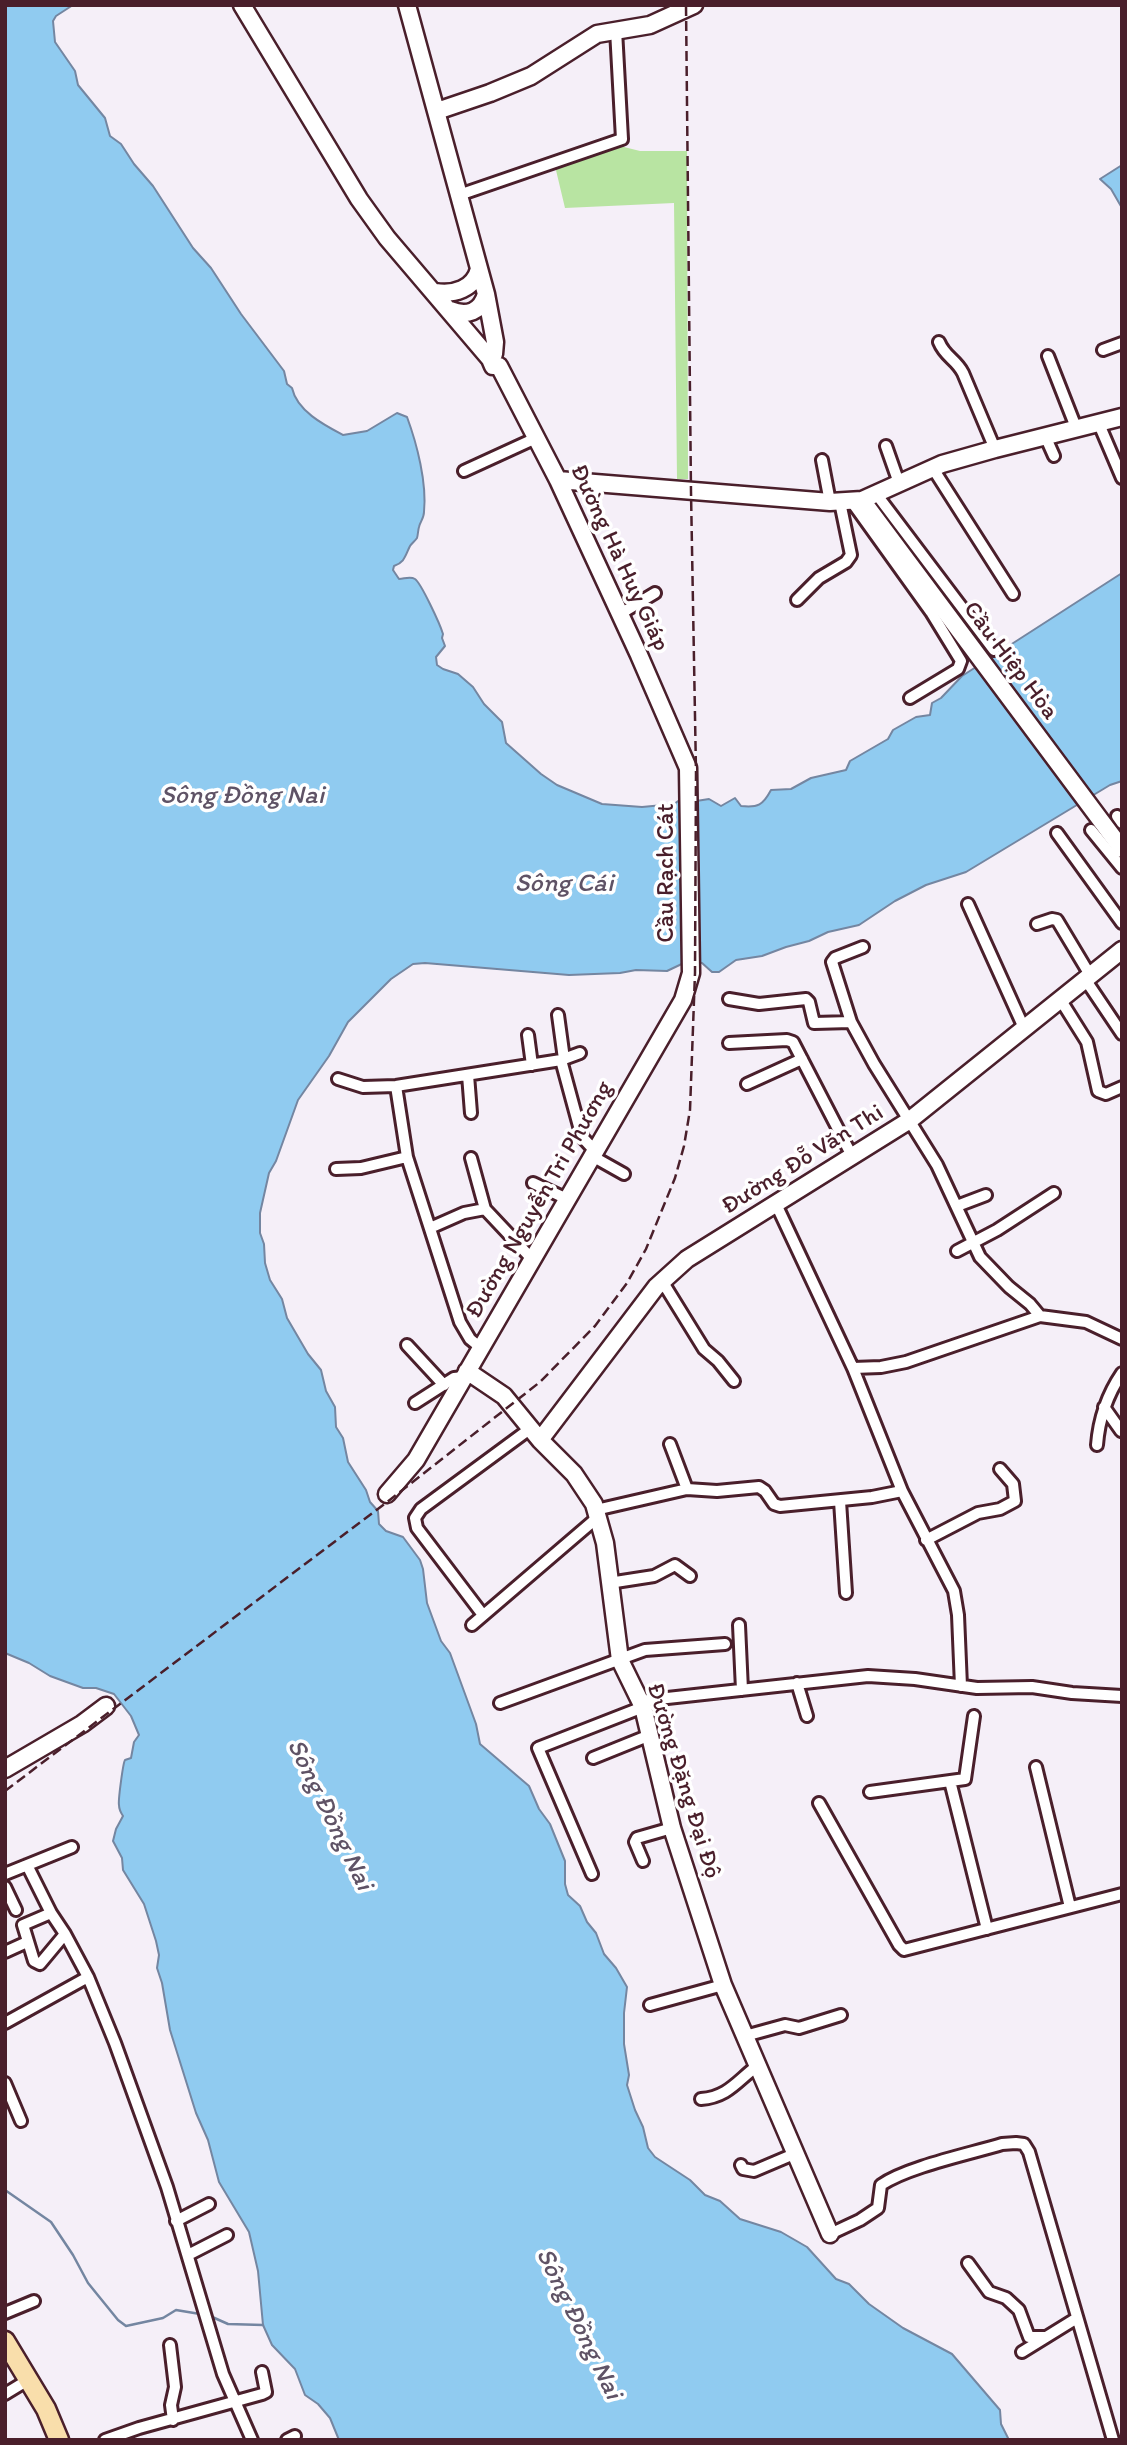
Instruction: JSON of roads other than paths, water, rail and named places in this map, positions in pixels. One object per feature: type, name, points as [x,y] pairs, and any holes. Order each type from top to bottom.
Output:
[{"type":"main road","points":[[242,5],[359,199],[387,238],[494,360]]},
{"type":"main road","name":"Đường Hà Huy Giáp","points":[[407,5],[486,294],[495,342],[494,360],[558,480],[689,772]]},
{"type":"main road","points":[[437,111],[531,76],[593,36],[650,25],[685,8]]},
{"type":"main road","points":[[435,292],[448,293],[463,289],[475,280],[479,269]]},
{"type":"main road","points":[[450,310],[460,314],[470,313],[478,309],[486,294]]},
{"type":"main road","points":[[558,480],[852,500],[933,467],[1122,417]]},
{"type":"main road","name":"Cầu Hiệp Hòa","points":[[852,500],[878,522],[1122,849]]},
{"type":"main road","name":"Cầu Rạch Cát","points":[[689,772],[691,973]]},
{"type":"main road","name":"Đường Đỗ Văn Thi","points":[[535,1434],[662,1281],[687,1259],[910,1120],[1122,950]]},
{"type":"main road","name":"Đường Nguyễn Tri Phương","points":[[385,1492],[405,1475],[423,1447],[683,1000],[691,973]]},
{"type":"main road","name":"Đường Đặng Đại Độ","points":[[465,1374],[505,1396],[535,1434],[567,1465],[599,1513],[620,1660],[641,1704],[672,1828],[723,1985],[830,2234]]},
{"type":"main road","points":[[5,1769],[104,1703]]},
{"type":"main road","points":[[5,2341],[46,2409],[59,2440]]},
{"type":"street","points":[[459,195],[622,139],[616,30]]},
{"type":"street","points":[[939,342],[943,352],[958,363],[995,449]]},
{"type":"street","points":[[1103,350],[1122,342]]},
{"type":"street","points":[[1048,356],[1077,430]]},
{"type":"street","points":[[1098,424],[1122,478]]},
{"type":"street","points":[[464,471],[536,438]]},
{"type":"street","points":[[1046,438],[1054,456]]},
{"type":"street","points":[[886,446],[899,483]]},
{"type":"street","points":[[822,460],[931,612],[961,659],[958,669],[910,698]]},
{"type":"street","points":[[933,467],[1013,594]]},
{"type":"street","points":[[797,600],[819,578],[846,562],[851,555],[852,500]]},
{"type":"street","points":[[852,500],[994,650]]},
{"type":"street","points":[[620,614],[655,593]]},
{"type":"street","points":[[1091,830],[1122,868]]},
{"type":"street","points":[[1057,833],[1122,923]]},
{"type":"street","points":[[968,904],[1024,1028]]},
{"type":"street","points":[[1037,924],[1057,919],[1122,1034]]},
{"type":"street","points":[[863,947],[835,958],[832,962],[851,1022],[910,1120],[957,1206],[980,1258],[1009,1287],[1031,1304],[1040,1316]]},
{"type":"street","points":[[729,999],[759,1004],[806,999],[814,1023],[851,1022]]},
{"type":"street","points":[[1060,999],[1087,1042],[1098,1091],[1106,1094],[1122,1087]]},
{"type":"street","points":[[558,1015],[562,1059],[583,1139],[593,1154],[624,1174]]},
{"type":"street","points":[[528,1035],[532,1065]]},
{"type":"street","points":[[729,1044],[790,1040],[852,1156]]},
{"type":"street","points":[[338,1079],[363,1087],[396,1087],[532,1065],[580,1054]]},
{"type":"street","points":[[747,1084],[802,1059]]},
{"type":"street","points":[[468,1075],[471,1113]]},
{"type":"street","points":[[396,1087],[407,1157],[460,1322],[470,1339],[481,1348]]},
{"type":"street","points":[[337,1169],[361,1168],[407,1157]]},
{"type":"street","points":[[471,1158],[485,1209],[532,1259]]},
{"type":"street","points":[[533,1183],[567,1199]]},
{"type":"street","points":[[957,1251],[974,1244],[1054,1193]]},
{"type":"street","points":[[957,1206],[969,1199],[986,1195]]},
{"type":"street","points":[[776,1204],[853,1368],[902,1492],[954,1591],[958,1615],[961,1686]]},
{"type":"street","points":[[430,1228],[464,1213],[485,1209]]},
{"type":"street","points":[[662,1281],[704,1349],[734,1381]]},
{"type":"street","points":[[853,1368],[881,1367],[906,1362],[1040,1316],[1086,1322],[1122,1339]]},
{"type":"street","points":[[407,1345],[444,1385]]},
{"type":"street","points":[[1097,1445],[1098,1426],[1104,1408],[1122,1373]]},
{"type":"street","points":[[415,1403],[465,1374]]},
{"type":"street","points":[[1104,1408],[1121,1432]]},
{"type":"street","points":[[483,1615],[418,1528],[415,1518],[421,1509],[535,1434]]},
{"type":"street","points":[[670,1444],[687,1489]]},
{"type":"street","points":[[926,1540],[978,1513],[1010,1505],[1015,1501],[1013,1484],[1000,1469]]},
{"type":"street","points":[[472,1625],[599,1513],[687,1489],[717,1491],[759,1487],[763,1488],[777,1506],[902,1492]]},
{"type":"street","points":[[840,1501],[846,1593]]},
{"type":"street","points":[[609,1583],[654,1576],[675,1565],[690,1576]]},
{"type":"street","points":[[739,1625],[742,1690]]},
{"type":"street","points":[[500,1703],[645,1650],[725,1644]]},
{"type":"street","points":[[592,1874],[538,1748],[641,1704],[868,1676],[977,1688],[1032,1687],[1122,1696]]},
{"type":"street","points":[[797,1683],[807,1716]]},
{"type":"street","points":[[870,1793],[965,1779],[974,1716]]},
{"type":"street","points":[[593,1758],[650,1735]]},
{"type":"street","points":[[1036,1767],[1070,1907]]},
{"type":"street","points":[[950,1781],[986,1929]]},
{"type":"street","points":[[818,1803],[904,1950],[1122,1894]]},
{"type":"street","points":[[643,1861],[635,1842],[637,1839],[672,1828]]},
{"type":"street","points":[[5,1874],[72,1847]]},
{"type":"street","points":[[27,1865],[88,1977],[128,2078],[188,2255],[234,2403],[252,2440]]},
{"type":"street","points":[[5,1886],[16,1910]]},
{"type":"street","points":[[51,1913],[24,1923],[34,1961],[40,1964],[65,1934]]},
{"type":"street","points":[[5,1952],[27,1942]]},
{"type":"street","points":[[5,2023],[88,1977]]},
{"type":"street","points":[[650,2005],[723,1985]]},
{"type":"street","points":[[745,2036],[785,2025],[799,2028],[841,2015]]},
{"type":"street","points":[[701,2099],[726,2094],[757,2066]]},
{"type":"street","points":[[5,2083],[21,2121]]},
{"type":"street","points":[[830,2234],[878,2208],[881,2185],[888,2181],[1002,2144],[1024,2144],[1029,2152],[1113,2440]]},
{"type":"street","points":[[741,2165],[743,2169],[754,2171],[794,2154]]},
{"type":"street","points":[[176,2221],[209,2204]]},
{"type":"street","points":[[188,2255],[227,2235]]},
{"type":"street","points":[[968,2263],[989,2292],[1006,2298],[1019,2310],[1029,2337],[1046,2337]]},
{"type":"street","points":[[5,2314],[34,2301]]},
{"type":"street","points":[[1022,2352],[1077,2318]]},
{"type":"street","points":[[170,2345],[175,2387],[171,2405],[173,2420]]},
{"type":"street","points":[[105,2440],[266,2392],[262,2372]]},
{"type":"street","points":[[5,2394],[28,2380]]},
{"type":"water","name":"Sông Đồng Nai","points":[[5,5],[73,5],[53,21],[55,42],[75,71],[78,85],[105,118],[110,136],[121,144],[153,186],[193,248],[211,268],[241,314],[284,371],[287,384],[292,388],[299,404],[320,422],[343,435],[367,431],[397,413],[407,417],[423,476],[424,514],[417,538],[403,561],[394,566],[393,570],[399,579],[415,579],[434,613],[445,646],[436,657],[437,665],[458,674],[473,687],[484,704],[502,722],[506,743],[557,785],[602,804],[642,807],[674,804],[681,799],[690,802],[709,799],[721,806],[735,798],[741,806],[756,806],[771,790],[791,789],[811,778],[846,770],[850,761],[888,739],[893,730],[916,717],[930,715],[932,703],[941,698],[962,676],[1122,573],[1122,781],[1110,785],[966,872],[926,885],[895,901],[859,925],[828,932],[762,956],[736,960],[719,972],[712,972],[702,963],[688,961],[667,971],[636,970],[569,975],[413,964],[391,979],[348,1022],[329,1056],[298,1100],[269,1173],[260,1213],[260,1233],[270,1280],[282,1299],[287,1318],[308,1354],[321,1370],[326,1391],[335,1407],[336,1427],[343,1438],[348,1462],[366,1490],[370,1502],[378,1511],[379,1524],[386,1531],[403,1537],[420,1560],[427,1603],[441,1641],[450,1653],[476,1724],[480,1744],[529,1786],[539,1809],[550,1824],[565,1861],[568,1895],[580,1906],[587,1922],[596,1933],[604,1954],[627,1987],[624,2044],[629,2075],[627,2085],[648,2148],[655,2157],[690,2180],[705,2195],[720,2201],[740,2219],[781,2232],[807,2247],[836,2279],[849,2284],[869,2304],[903,2328],[952,2354],[1000,2410],[1001,2424],[1009,2440],[339,2440],[330,2418],[318,2404],[305,2395],[295,2369],[272,2345],[263,2325],[258,2271],[249,2232],[219,2182],[208,2140],[196,2113],[170,2030],[157,1968],[159,1955],[156,1941],[144,1904],[123,1870],[122,1858],[113,1841],[123,1816],[119,1802],[124,1763],[131,1758],[134,1742],[139,1735],[131,1716],[114,1694],[96,1688],[83,1688],[50,1676],[5,1653]]},
{"type":"water","points":[[1122,165],[1122,208],[1111,189],[1100,179]]},
{"type":"waterway","points":[[5,2190],[51,2222],[88,2283],[126,2326],[163,2318],[176,2310],[200,2314]]},
{"type":"waterway","points":[[210,2316],[228,2324],[263,2325]]},
{"type":"railway","points":[[5,1791],[391,1499],[540,1382],[595,1326],[627,1283],[646,1249],[675,1178],[690,1110],[695,973],[696,772],[686,5]]},
{"type":"water label","name":"Sông Cái","points":[[564,884]]}]
